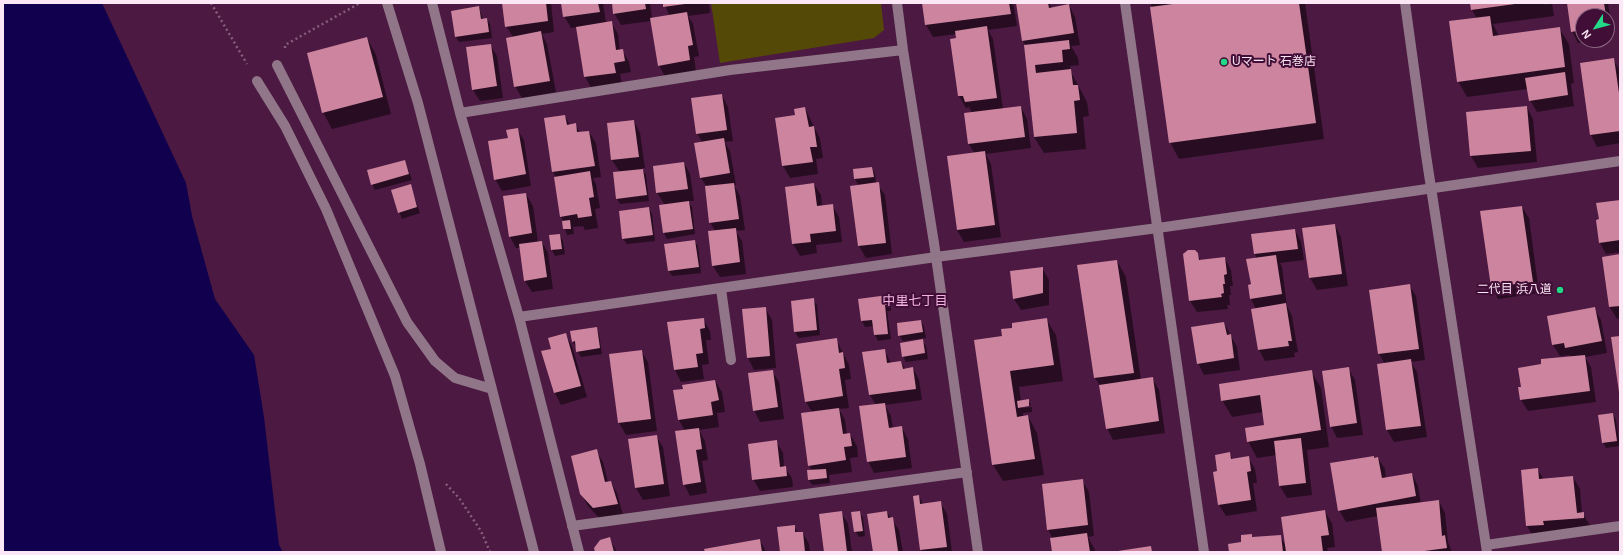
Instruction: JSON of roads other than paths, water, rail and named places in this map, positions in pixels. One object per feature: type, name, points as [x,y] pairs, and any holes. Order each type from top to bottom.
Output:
[{"type":"street","points":[[387,3],[418,103],[534,552]]},
{"type":"street","points":[[432,3],[460,113],[519,317],[578,552]]},
{"type":"street","points":[[897,3],[903,50],[936,257],[978,552]]},
{"type":"street","points":[[1125,3],[1204,552]]},
{"type":"street","points":[[1405,3],[1431,188],[1486,549],[1620,526]]},
{"type":"street","points":[[460,113],[730,70],[903,50]]},
{"type":"street","points":[[277,65],[407,322],[434,361],[455,378],[492,389]]},
{"type":"street","points":[[257,81],[284,126],[326,209],[395,376],[420,464],[441,552]]},
{"type":"street","points":[[519,317],[936,257],[1158,228],[1620,161]]},
{"type":"street","points":[[721,289],[731,360]]},
{"type":"street","points":[[572,526],[967,472]]},
{"type":"place","name":"Uマート 石巻店","points":[[1224,62]]},
{"type":"place","name":"二代目 浜八道","points":[[1560,290]]},
{"type":"district","name":"中里七丁目","points":[[915,301]]}]
